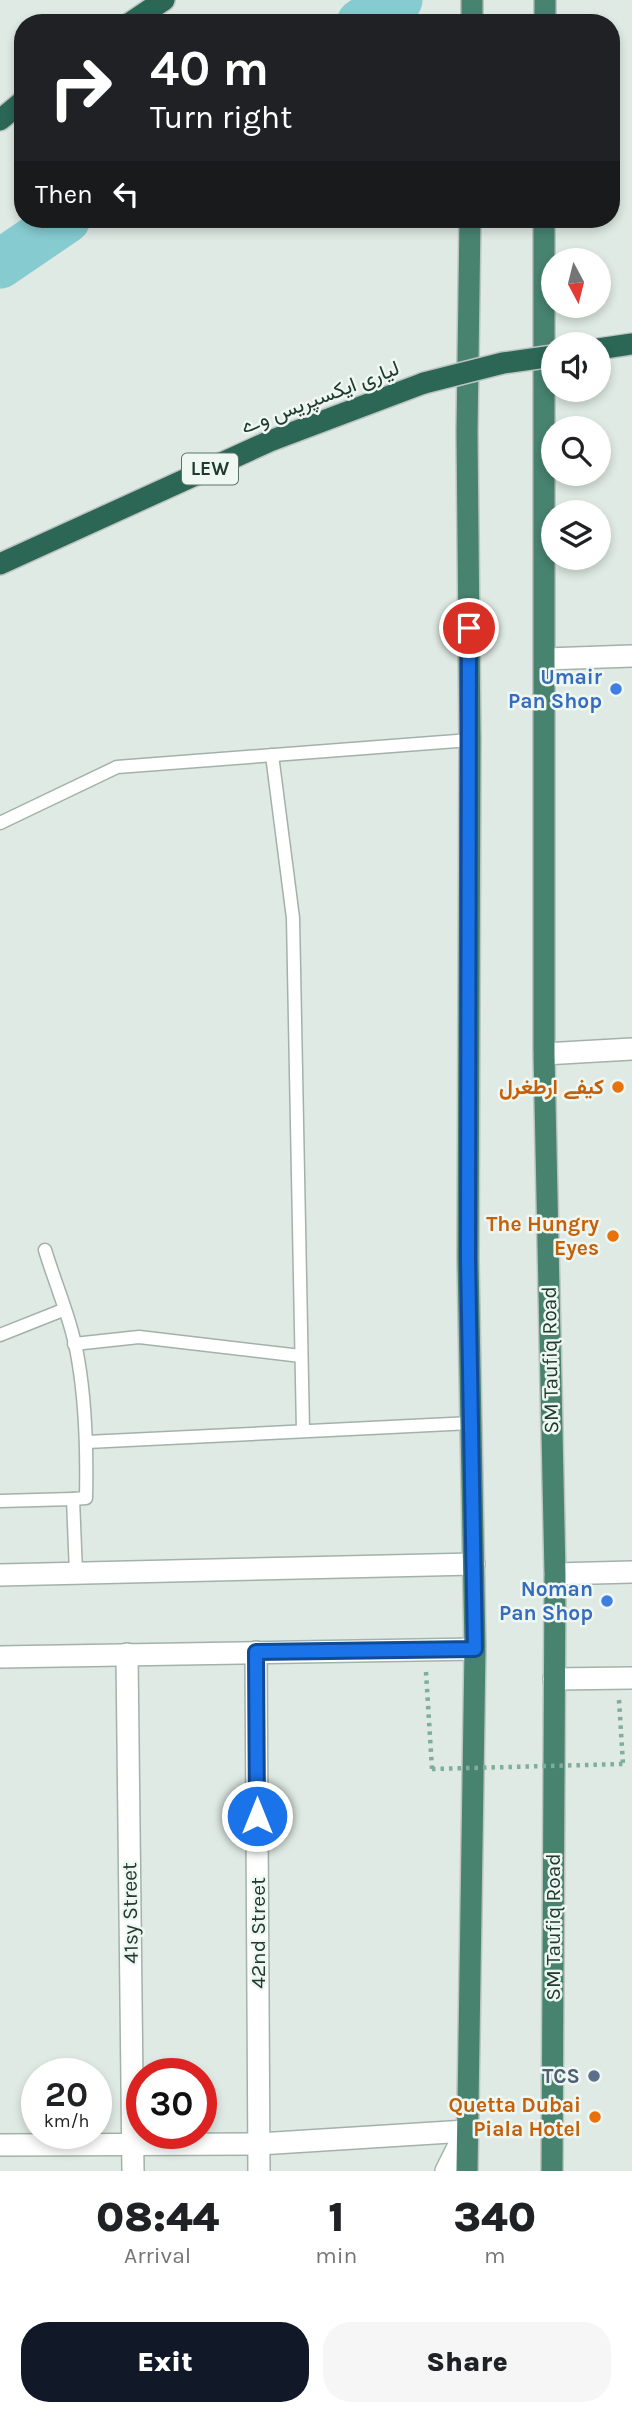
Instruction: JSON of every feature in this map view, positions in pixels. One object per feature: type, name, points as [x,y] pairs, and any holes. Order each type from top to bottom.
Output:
[{"type":"highway","points":[[143,14],[164,0]]},
{"type":"highway","points":[[0,120],[14,109]]},
{"type":"highway","points":[[467,2171],[475,1649],[468,1259],[470,740],[467,432],[470,228]]},
{"type":"highway","name":"SM Taufiq Road","points":[[544,228],[544,1054],[555,1574],[552,2171]]},
{"type":"highway","points":[[611,347],[632,344]]},
{"type":"highway","name":"لیاری ایکسپریس وے","points":[[0,564],[270,441],[373,400],[503,363],[541,358]]},
{"type":"street","points":[[546,659],[632,656]]},
{"type":"street","points":[[544,1054],[632,1049]]},
{"type":"street","points":[[0,1574],[474,1564]]},
{"type":"street","points":[[555,1574],[632,1572]]},
{"type":"street","points":[[0,1657],[475,1649]]},
{"type":"street","name":"42nd Street","points":[[256,1652],[259,2171]]},
{"type":"street","name":"41sy Street","points":[[127,1654],[132,2058]]},
{"type":"street","points":[[554,1679],[632,1678]]},
{"type":"street","points":[[217,2144],[466,2131]]},
{"type":"street","points":[[446,2171],[466,2131]]},
{"type":"street","points":[[0,2146],[126,2145]]},
{"type":"street","name":"41sy Street","points":[[133,2149],[133,2171]]},
{"type":"lane","points":[[0,823],[117,767],[470,740]]},
{"type":"lane","points":[[272,755],[293,918],[303,1432]]},
{"type":"lane","points":[[0,1501],[86,1499],[87,1442],[74,1344],[45,1250]]},
{"type":"lane","points":[[0,1335],[63,1310]]},
{"type":"lane","points":[[74,1344],[139,1337],[301,1356]]},
{"type":"lane","points":[[87,1442],[471,1423]]},
{"type":"lane","points":[[73,1499],[76,1573]]},
{"type":"path","points":[[428,1701],[432,1769],[623,1764],[620,1710]]},
{"type":"waterway","points":[[375,14],[398,0]]},
{"type":"waterway","points":[[0,264],[53,228]]},
{"type":"place","name":"Umair Pan Shop","points":[[616,689]]},
{"type":"place","name":"کیفے ارطغرل","points":[[618,1087]]},
{"type":"place","name":"The Hungry Eyes","points":[[613,1236]]},
{"type":"place","name":"Noman Pan Shop","points":[[607,1601]]},
{"type":"place","name":"TCS","points":[[594,2076]]},
{"type":"place","name":"Quetta Dubai Piala Hotel","points":[[595,2117]]},
{"type":"route","points":[[257,1816],[256,1652],[475,1649],[468,1259],[469,628]]}]
